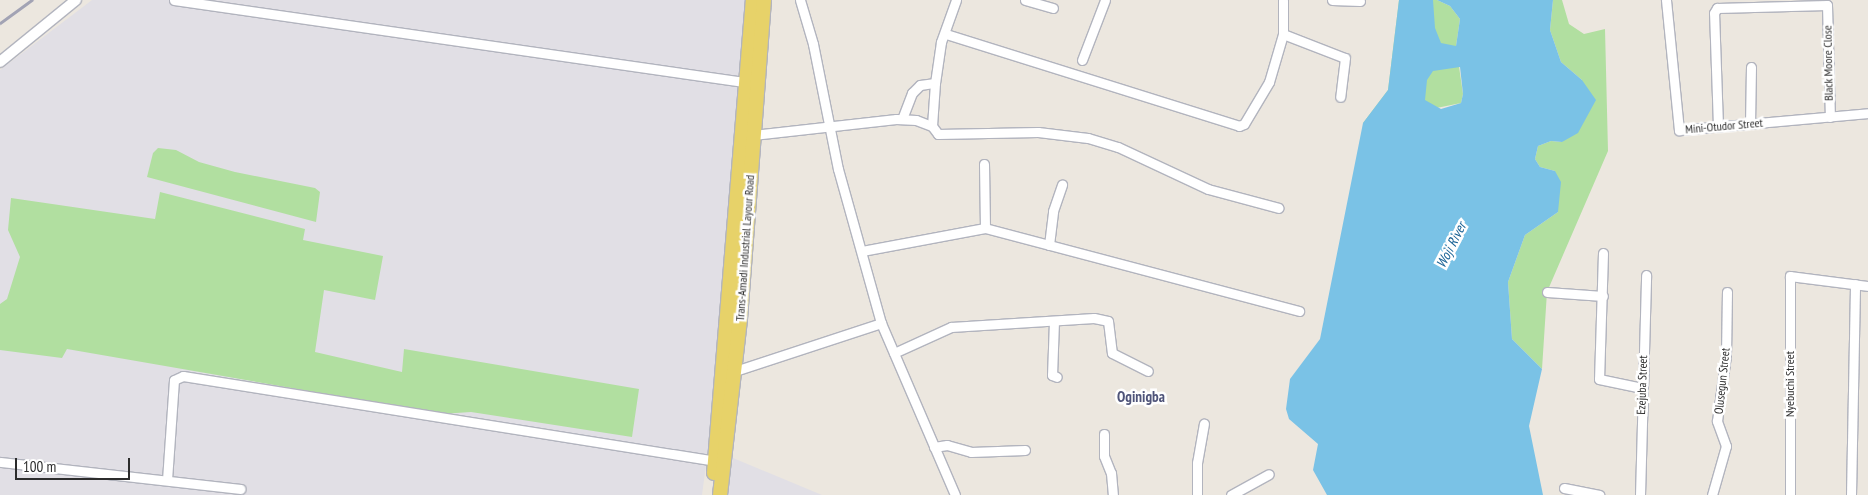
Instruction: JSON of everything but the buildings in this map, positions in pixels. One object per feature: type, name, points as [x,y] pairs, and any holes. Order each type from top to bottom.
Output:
[{"type":"main road","name":"Trans-Amadi Industrial Layour Road","points":[[720,495],[735,371],[754,135],[752,83],[753,0]]},
{"type":"main road","name":"Trans-Amadi Industrial Layour Road","points":[[711,495],[716,461],[752,83],[764,0]]},
{"type":"street","points":[[0,62],[76,0]]},
{"type":"street","points":[[174,0],[752,83]]},
{"type":"street","points":[[800,0],[813,44],[828,128],[880,323],[955,495]]},
{"type":"street","points":[[956,0],[942,42],[935,83],[932,126],[936,132],[944,134],[1038,132],[1088,138],[1126,151],[1201,186],[1279,208]]},
{"type":"street","points":[[1025,0],[1053,8]]},
{"type":"street","points":[[1082,60],[1105,0]]},
{"type":"street","points":[[946,34],[1239,126],[1244,124],[1268,82],[1283,34],[1283,0]]},
{"type":"street","points":[[1332,0],[1360,1]]},
{"type":"street","name":"Mini-Otudor Street","points":[[1666,0],[1677,127],[1683,131],[1718,126],[1868,113]]},
{"type":"street","name":"Black Moore Close","points":[[1718,126],[1715,9],[1824,4],[1828,9],[1830,117]]},
{"type":"street","points":[[1283,34],[1345,58],[1340,97]]},
{"type":"street","points":[[1750,124],[1751,67]]},
{"type":"street","points":[[902,119],[912,93],[920,86],[935,83]]},
{"type":"street","points":[[754,135],[902,119],[932,126]]},
{"type":"street","points":[[984,164],[982,199],[985,228]]},
{"type":"street","points":[[1049,245],[1053,211],[1062,185]]},
{"type":"street","points":[[862,251],[985,228],[1299,311]]},
{"type":"street","points":[[1603,253],[1599,381],[1642,388]]},
{"type":"street","name":"Nyebuchi Street","points":[[1790,495],[1789,279],[1792,275],[1855,284]]},
{"type":"street","name":"Ezejuba Street","points":[[1640,495],[1646,276]]},
{"type":"street","points":[[1851,495],[1855,284],[1868,286]]},
{"type":"street","points":[[1547,292],[1603,296]]},
{"type":"street","name":"Olusegun Street","points":[[1712,495],[1726,446],[1717,421],[1726,355],[1727,292]]},
{"type":"street","points":[[894,353],[951,327],[1103,318],[1109,324],[1112,353],[1148,371]]},
{"type":"street","points":[[1054,322],[1052,375],[1057,377]]},
{"type":"street","points":[[735,371],[880,323]]},
{"type":"street","points":[[167,480],[174,380],[183,376],[716,461]]},
{"type":"street","points":[[1197,495],[1197,463],[1204,424]]},
{"type":"street","points":[[1104,434],[1104,456],[1111,473],[1113,495]]},
{"type":"street","points":[[934,447],[947,445],[971,452],[1025,450]]},
{"type":"street","points":[[0,462],[240,489]]},
{"type":"street","points":[[1232,495],[1269,474]]},
{"type":"street","points":[[1564,488],[1599,495]]},
{"type":"shaded area","points":[[92,0],[746,0],[717,383],[702,495],[0,495],[0,70]]},
{"type":"shaded area","points":[[733,458],[757,468],[822,495],[727,495]]},
{"type":"green space","points":[[1399,0],[1437,0],[1450,6],[1460,19],[1456,46],[1463,94],[1461,103],[1363,123],[1388,90]]},
{"type":"green space","points":[[1553,0],[1562,0],[1569,24],[1584,34],[1605,29],[1608,151],[1547,292],[1542,369],[1512,339],[1508,282],[1525,235],[1558,212],[1555,171],[1540,167],[1535,159],[1538,146],[1551,141],[1562,142],[1582,80],[1561,62],[1550,30]]},
{"type":"green space","points":[[158,148],[176,150],[199,162],[235,172],[315,188],[320,192],[316,222],[147,177],[153,153]]},
{"type":"green space","points":[[160,192],[305,229],[303,240],[383,256],[375,300],[324,290],[315,352],[402,372],[404,349],[639,389],[632,437],[471,412],[441,414],[67,349],[62,358],[0,350],[0,304],[7,299],[20,257],[8,230],[11,198],[155,219]]},
{"type":"water","name":"Woji River","points":[[1399,0],[1433,0],[1435,28],[1441,43],[1456,46],[1460,19],[1450,6],[1437,0],[1553,0],[1550,30],[1561,62],[1582,80],[1596,100],[1578,133],[1562,142],[1551,141],[1538,146],[1535,159],[1540,167],[1555,171],[1561,182],[1558,212],[1525,235],[1508,282],[1512,339],[1542,369],[1529,426],[1543,495],[1327,495],[1313,470],[1318,444],[1289,419],[1286,409],[1290,379],[1320,339],[1363,123],[1388,90]],"holes":[[[1460,67],[1463,94],[1461,103],[1441,109],[1425,100],[1427,80],[1433,71]]]},
{"type":"railway","points":[[0,23],[32,0]]},
{"type":"district","name":"Oginigba","points":[[1141,397]]}]
